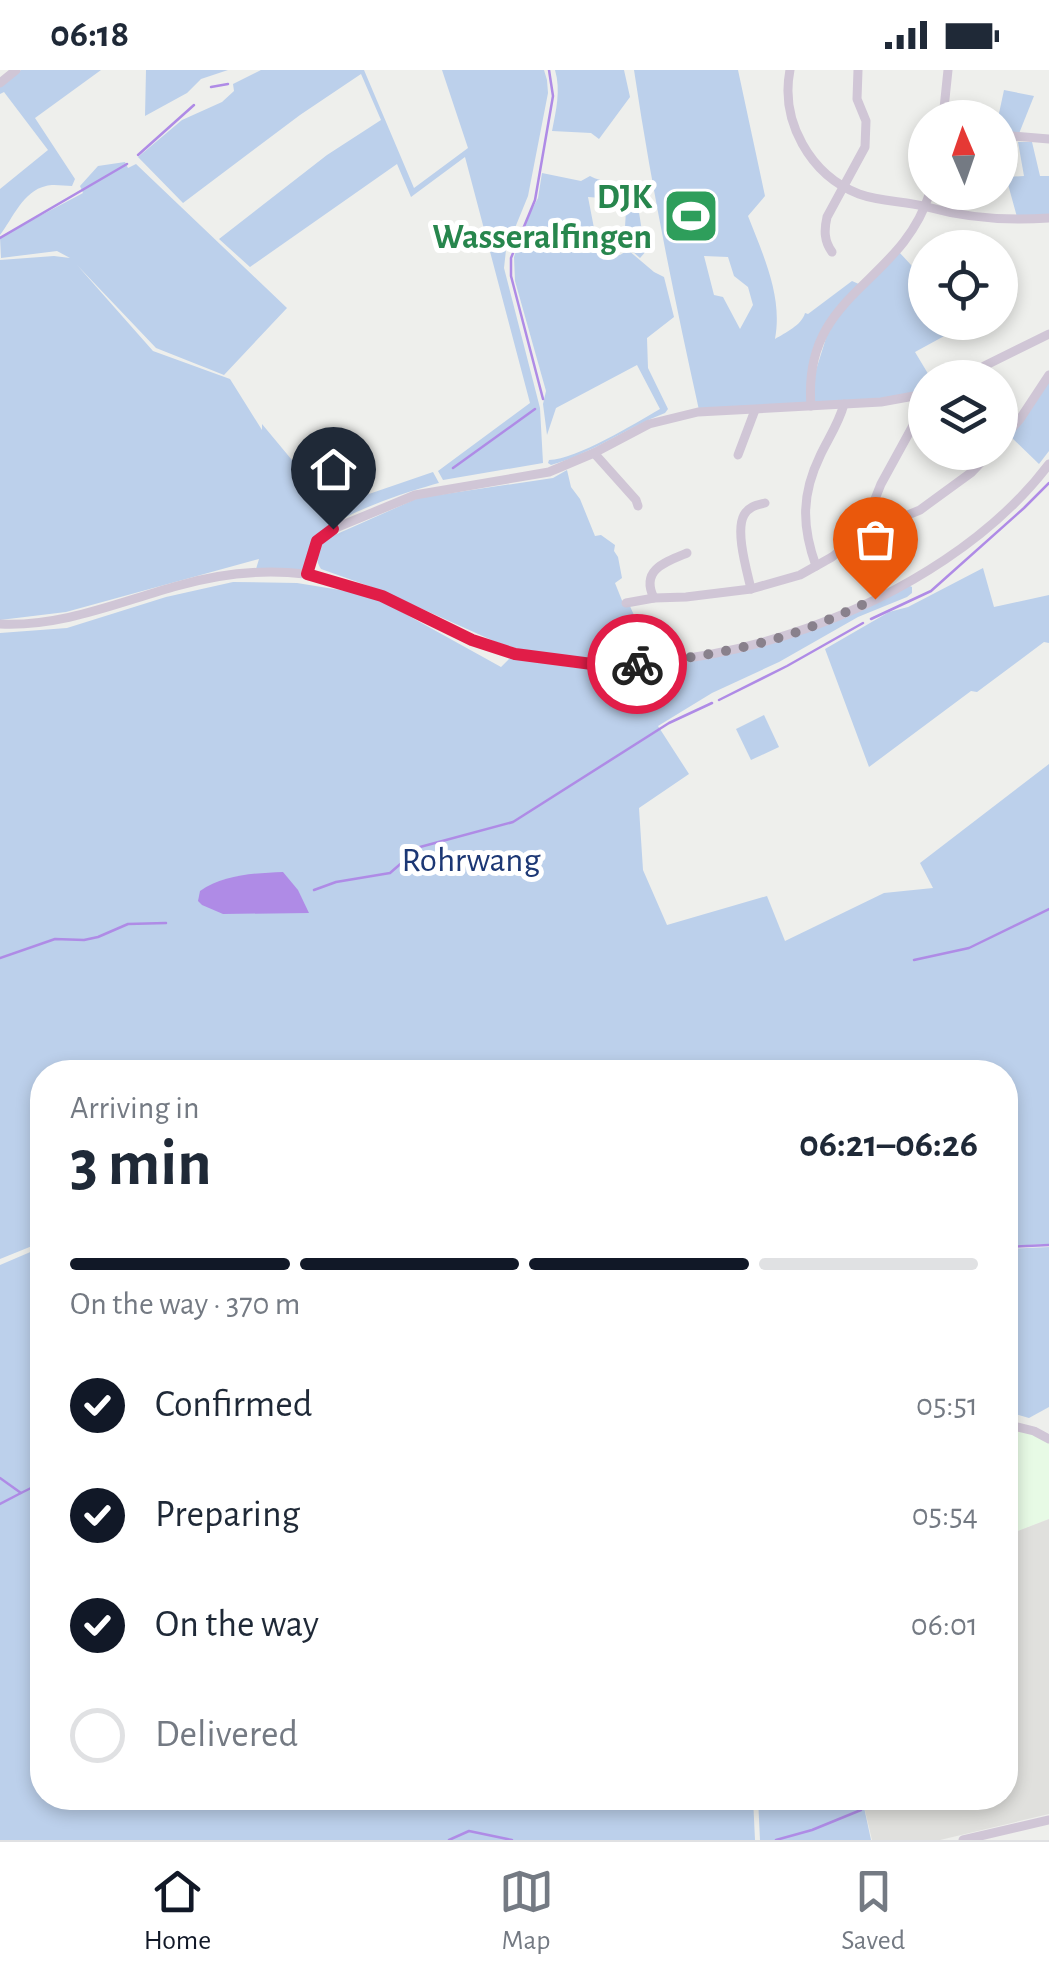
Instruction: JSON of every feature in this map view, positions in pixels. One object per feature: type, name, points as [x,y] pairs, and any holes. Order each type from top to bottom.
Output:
[{"type":"street","points":[[0,84],[16,70]]},
{"type":"street","points":[[790,70],[788,101],[806,152],[842,185],[874,198],[908,204]]},
{"type":"street","points":[[832,252],[826,244],[826,217],[864,147],[866,122],[857,99],[858,70]]},
{"type":"street","points":[[944,100],[948,70]]},
{"type":"street","points":[[1018,136],[1049,139]]},
{"type":"street","points":[[811,406],[813,363],[831,318],[899,250],[925,210]]},
{"type":"street","points":[[934,210],[984,218],[1049,218]]},
{"type":"street","points":[[996,360],[1049,334]]},
{"type":"street","points":[[1018,421],[1049,375]]},
{"type":"street","points":[[307,574],[317,541],[333,529],[388,505],[416,495],[563,468],[649,424],[682,414],[908,397]]},
{"type":"street","points":[[816,566],[805,520],[808,485],[844,404]]},
{"type":"street","points":[[738,455],[756,410]]},
{"type":"street","points":[[861,534],[880,484],[908,433]]},
{"type":"street","points":[[594,453],[638,506]]},
{"type":"street","points":[[0,624],[33,624],[74,617],[205,578],[255,572],[307,574],[382,596],[472,640],[515,654],[592,664],[674,660],[782,637],[889,592],[978,536],[1016,503],[1049,464]]},
{"type":"street","points":[[626,602],[772,584],[816,566],[861,534],[920,510],[974,470]]},
{"type":"street","points":[[751,589],[742,545],[743,516],[751,507],[766,503]]},
{"type":"street","points":[[654,598],[648,587],[650,575],[656,568],[687,554]]},
{"type":"street","points":[[1018,1427],[1049,1439]]},
{"type":"street","points":[[963,1840],[1049,1820]]},
{"type":"shaded area","points":[[283,872],[298,890],[309,913],[223,914],[198,901],[200,891],[219,881]]},
{"type":"shaded area","points":[[1018,1428],[1049,1439],[1049,1519],[1018,1531]]},
{"type":"shaded area","points":[[1049,1519],[1049,1814],[940,1840],[872,1840],[865,1810],[1018,1810],[1018,1531]]},
{"type":"green space","points":[[21,70],[101,70],[35,118],[75,179],[72,186],[49,185],[31,193],[0,235],[0,189],[48,150],[4,92],[0,94],[0,87]]},
{"type":"green space","points":[[146,70],[228,70],[201,79],[187,93],[145,116]]},
{"type":"green space","points":[[261,70],[364,70],[414,188],[468,148],[442,70],[544,70],[548,93],[528,196],[506,250],[504,268],[540,408],[543,463],[443,480],[438,471],[530,403],[465,157],[411,197],[397,164],[250,267],[219,239],[327,155],[381,120],[361,74],[183,203],[138,157],[182,120],[222,102],[234,91],[233,84]]},
{"type":"green space","points":[[555,70],[624,70],[630,97],[599,139],[591,133],[552,131],[558,93]]},
{"type":"green space","points":[[634,70],[738,70],[765,196],[748,216],[774,291],[775,339],[852,281],[861,285],[818,338],[810,405],[699,410]],"holes":[[[704,256],[728,257],[734,276],[748,287],[753,305],[740,329],[723,297],[714,295]]]},
{"type":"green space","points":[[1004,90],[1034,96],[1018,136],[1018,100],[1002,100]]},
{"type":"green space","points":[[1018,142],[1032,142],[1040,176],[1049,176],[1049,216],[1017,217],[1018,176],[1024,176]]},
{"type":"green space","points":[[125,162],[128,168],[136,164],[287,308],[224,375],[156,348],[77,265],[153,351],[230,379],[262,430],[262,424],[331,507],[433,472],[439,483],[336,522],[315,540],[305,572],[256,569],[259,559],[66,612],[0,620],[0,260],[70,258],[57,251],[1,258],[0,237],[83,193],[80,186],[98,166]]},
{"type":"green space","points":[[542,173],[581,181],[590,176],[624,186],[633,194],[647,250],[640,258],[624,244],[626,210],[615,199],[588,197],[599,254],[620,255],[628,250],[664,277],[674,317],[647,338],[648,368],[668,409],[665,413],[551,465],[549,460],[590,447],[660,409],[637,365],[556,408],[547,435],[543,404],[546,391],[515,281],[514,257],[538,198]]},
{"type":"green space","points":[[899,252],[908,262],[908,340],[937,340],[915,352],[920,360],[908,360],[908,396],[812,404],[811,386],[832,319]]},
{"type":"green space","points":[[1049,379],[1049,451],[1039,464],[1018,444],[1018,424]]},
{"type":"green space","points":[[567,470],[595,536],[601,535],[615,545],[622,578],[615,583],[638,624],[648,657],[579,658],[529,652],[321,569],[317,560],[328,538],[418,498],[553,478]]},
{"type":"green space","points":[[983,568],[994,607],[1049,595],[1049,643],[1044,642],[977,692],[971,691],[869,767],[825,649],[889,612],[908,607]]},
{"type":"green space","name":"Rohrwang","points":[[233,582],[297,583],[371,595],[501,667],[511,657],[603,668],[690,661],[755,647],[816,628],[908,585],[912,587],[907,597],[858,617],[779,662],[712,693],[658,726],[689,774],[639,808],[643,870],[667,925],[767,896],[785,941],[884,893],[933,888],[920,863],[1049,764],[1049,1244],[1018,1245],[1018,1060],[30,1060],[30,1247],[0,1259],[0,633],[67,628],[166,597]]},
{"type":"green space","points":[[764,715],[779,747],[751,760],[736,729]]},
{"type":"green space","points":[[1049,1247],[1049,1407],[1029,1418],[1018,1415],[1018,1248]]},
{"type":"green space","points":[[30,1252],[30,1810],[754,1810],[755,1840],[0,1840],[0,1265]]},
{"type":"green space","points":[[759,1810],[865,1810],[871,1840],[760,1840]]},
{"type":"waterway","points":[[543,399],[511,276],[511,258],[535,200],[553,96],[549,70]]},
{"type":"waterway","points":[[211,87],[228,84]]},
{"type":"waterway","points":[[138,155],[194,105]]},
{"type":"waterway","points":[[0,238],[127,164]]},
{"type":"waterway","points":[[453,468],[535,409]]},
{"type":"waterway","points":[[871,619],[931,591],[1049,483]]},
{"type":"waterway","points":[[719,700],[863,623]]},
{"type":"waterway","points":[[314,890],[336,882],[390,873],[420,847],[513,822],[669,723],[712,703]]},
{"type":"waterway","points":[[914,960],[969,948],[1049,909]]},
{"type":"waterway","points":[[0,958],[55,939],[84,940],[128,924],[166,923]]},
{"type":"waterway","points":[[1018,1246],[1049,1245]]},
{"type":"waterway","points":[[0,1478],[21,1493],[30,1488]]},
{"type":"waterway","points":[[0,1504],[21,1493]]},
{"type":"waterway","points":[[776,1840],[861,1810]]},
{"type":"waterway","points":[[449,1840],[469,1831],[512,1840]]},
{"type":"way so far","points":[[637,664],[721,652],[782,637],[875,599]]},
{"type":"place","name":"DJK Wasseralfingen","points":[[691,216]]},
{"type":"route","points":[[333,529],[317,541],[307,574],[382,596],[472,640],[515,654],[592,664],[637,664]]}]
